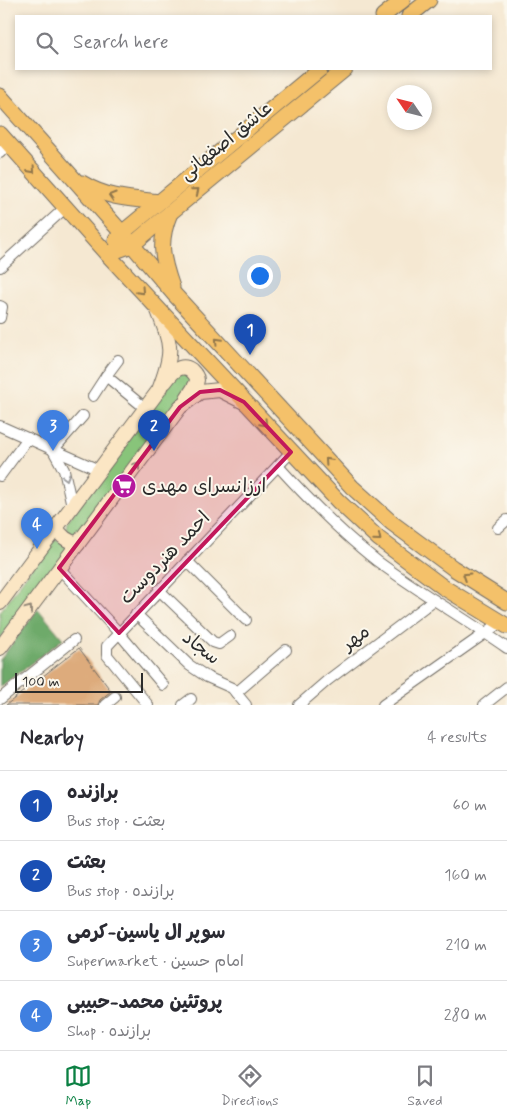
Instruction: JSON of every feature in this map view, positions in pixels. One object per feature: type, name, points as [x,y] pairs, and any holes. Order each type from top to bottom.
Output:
[{"type":"main road","points":[[384,15],[403,0]]},
{"type":"main road","points":[[410,15],[429,0]]},
{"type":"main road","name":"عاشق اصفهانی","points":[[107,254],[122,232],[319,70]]},
{"type":"main road","name":"عاشق اصفهانی","points":[[132,245],[344,70]]},
{"type":"main road","points":[[0,96],[122,232],[174,294],[352,487],[392,523],[453,568],[507,602]]},
{"type":"main road","points":[[3,143],[66,207],[107,254],[338,501],[379,540],[443,587],[504,624]]},
{"type":"main road","points":[[69,174],[106,195],[120,199],[159,202]]},
{"type":"main road","points":[[171,212],[165,226],[162,243],[163,262],[174,294]]},
{"type":"main road","points":[[107,254],[132,245]]},
{"type":"main road","points":[[157,308],[170,341],[170,357],[159,390]]},
{"type":"main road","points":[[0,603],[174,371],[183,367],[189,368],[196,377],[197,382],[0,648]]},
{"type":"main road","points":[[180,407],[200,392],[220,390],[244,402]]},
{"type":"main road","points":[[338,501],[352,487]]},
{"type":"main road","points":[[56,528],[68,542],[78,544]]},
{"type":"street","points":[[0,267],[66,207]]},
{"type":"street","points":[[0,306],[2,307],[0,318]]},
{"type":"street","points":[[93,396],[118,360]]},
{"type":"street","points":[[106,376],[145,408]]},
{"type":"street","points":[[54,450],[83,416]]},
{"type":"street","points":[[0,426],[99,470]]},
{"type":"street","points":[[0,476],[28,438]]},
{"type":"street","points":[[54,450],[64,470],[72,506]]},
{"type":"street","name":"احمد هنردوست","points":[[148,705],[107,655],[107,646],[291,452]]},
{"type":"street","points":[[278,466],[299,490],[376,559],[507,648]]},
{"type":"street","points":[[498,528],[507,520]]},
{"type":"street","points":[[187,561],[246,620]]},
{"type":"street","points":[[59,568],[163,684]]},
{"type":"street","points":[[159,590],[213,642],[219,644],[230,636]]},
{"type":"street","name":"مهر","points":[[299,705],[328,680],[434,600]]},
{"type":"street","name":"سجاد","points":[[136,614],[189,664],[207,677],[232,688],[246,705]]},
{"type":"street","points":[[383,705],[486,633],[504,624]]},
{"type":"street","points":[[0,699],[74,640]]},
{"type":"street","points":[[236,693],[286,650]]},
{"type":"street","points":[[484,705],[507,687]]},
{"type":"street","points":[[105,705],[115,697]]},
{"type":"highlighted area","points":[[220,390],[244,402],[291,452],[119,633],[59,568],[180,407],[200,392]]},
{"type":"green space","points":[[176,374],[185,374],[191,378],[190,386],[83,528],[77,533],[70,533],[66,528],[67,522]]},
{"type":"green space","points":[[56,539],[70,547],[0,639],[0,612],[47,546]]},
{"type":"green space","points":[[38,609],[63,639],[0,687],[0,660]]},
{"type":"building","points":[[79,648],[111,691],[100,700],[98,705],[6,705]]},
{"type":"place","name":"برازنده","points":[[250,355]]},
{"type":"place","name":"سوپر ال یاسین-کرمی","points":[[53,451]]},
{"type":"place","name":"بعثت","points":[[154,451]]},
{"type":"place","name":"ارزانسرای مهدی","points":[[124,486]]},
{"type":"place","name":"پروتئین محمد-حبیبی","points":[[37,549]]}]
